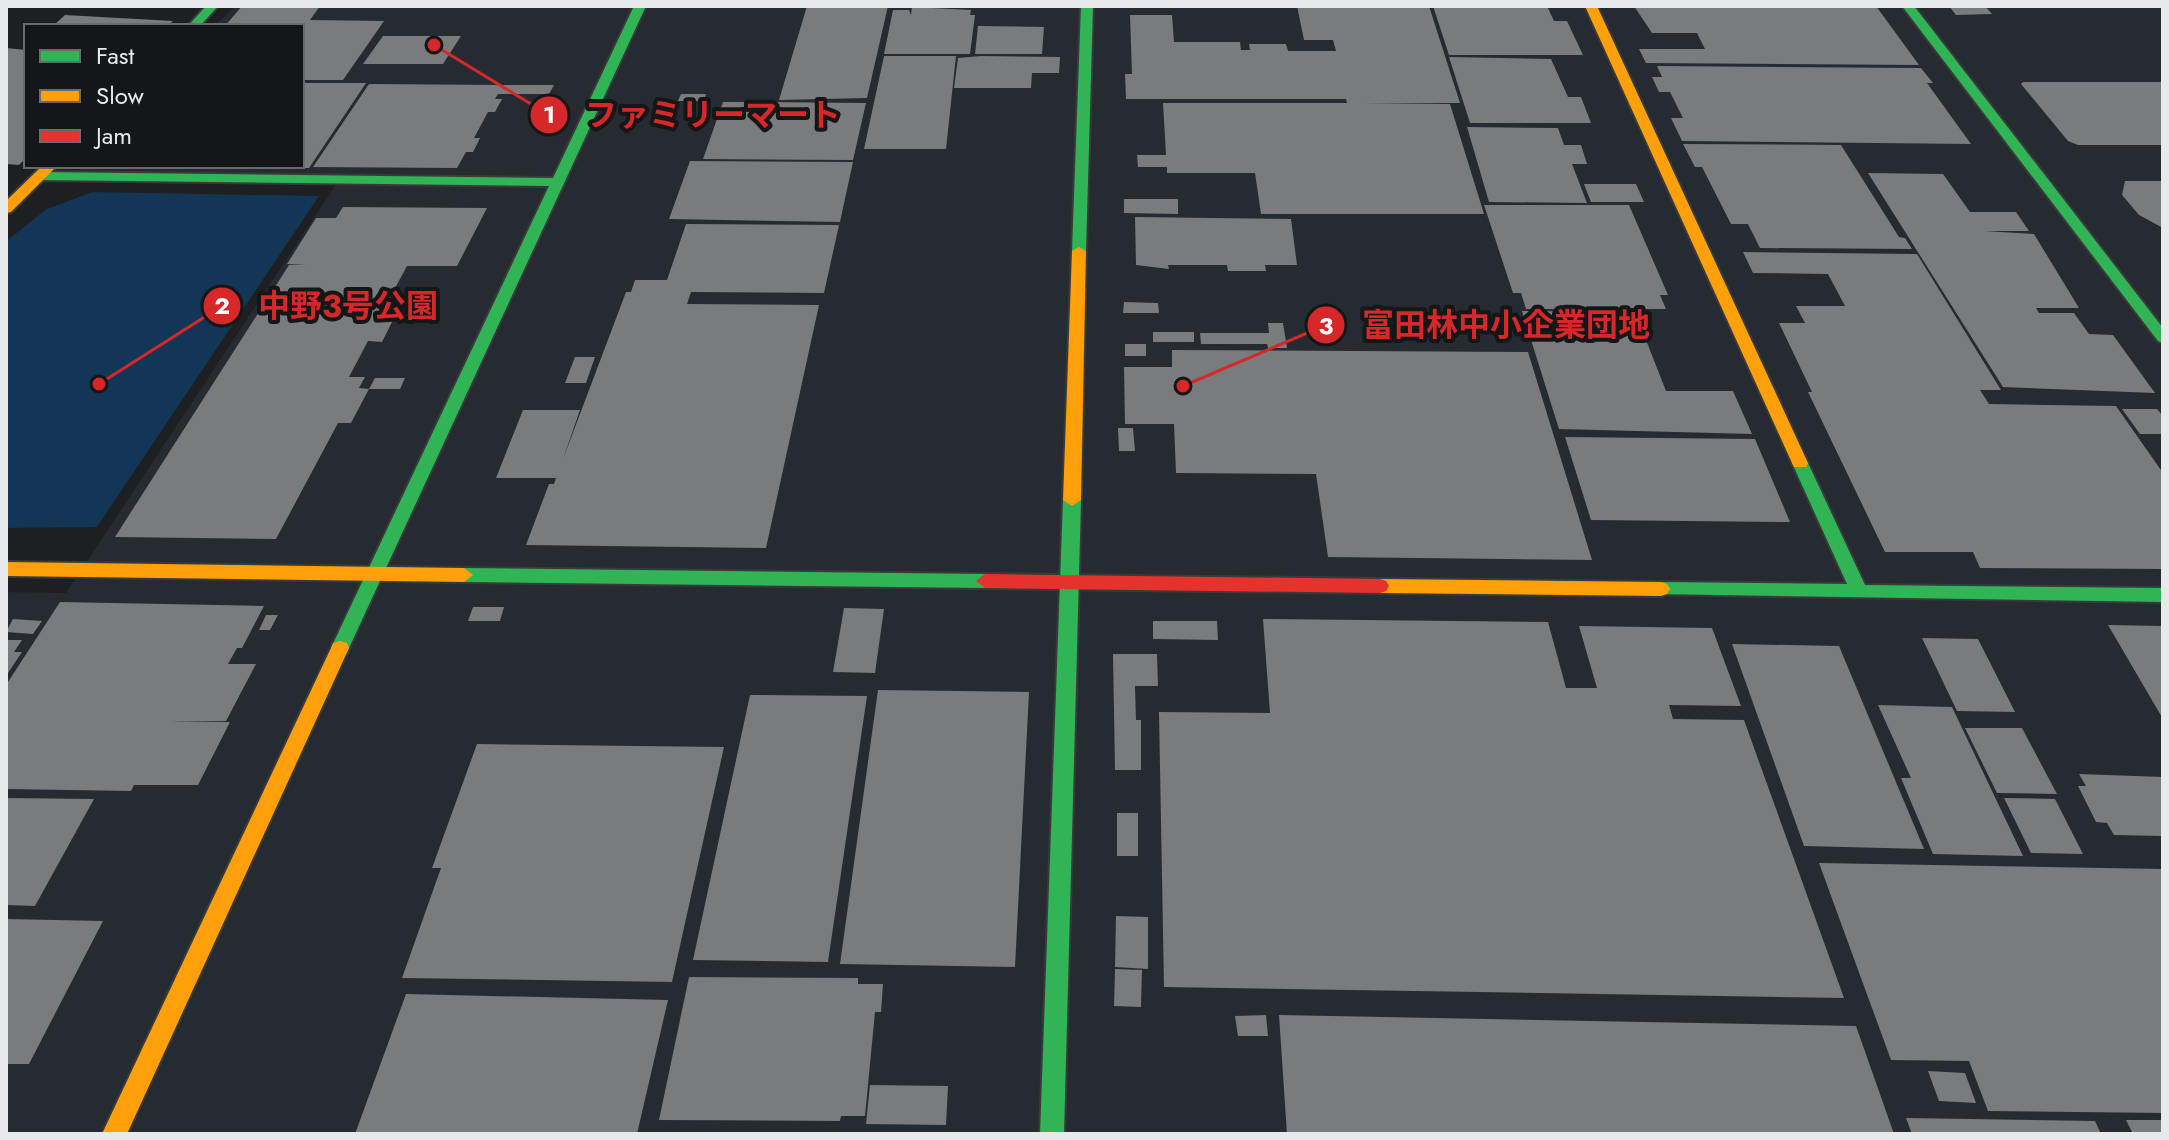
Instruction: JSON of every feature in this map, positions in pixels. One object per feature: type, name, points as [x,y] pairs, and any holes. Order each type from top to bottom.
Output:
[{"type":"street","points":[[196,24],[212,6]]},
{"type":"street","points":[[114,1134],[640,6]]},
{"type":"street","points":[[1052,1134],[1087,6]]},
{"type":"street","points":[[1591,6],[1859,591]]},
{"type":"street","points":[[1908,6],[2163,338]]},
{"type":"street","points":[[6,209],[45,171],[559,182]]},
{"type":"street","points":[[6,569],[2163,595]]},
{"type":"shaded area","points":[[236,6],[2163,6],[2163,1134],[6,1134],[6,592],[66,593],[339,180],[77,173],[82,168],[304,168],[304,24],[216,24]]},
{"type":"shaded area","points":[[93,192],[319,196],[97,527],[6,528],[6,241],[47,209]]},
{"type":"building","points":[[242,6],[320,6],[310,20],[384,21],[343,80],[304,80],[304,24],[227,24]]},
{"type":"building","points":[[807,6],[888,6],[867,98],[779,100]]},
{"type":"building","points":[[1297,6],[1429,6],[1460,103],[1364,103],[1450,104],[1484,214],[1261,214],[1255,173],[1167,173],[1167,167],[1138,167],[1137,155],[1166,155],[1163,103],[1347,103],[1346,99],[1126,99],[1125,74],[1132,74],[1130,15],[1172,15],[1174,42],[1240,42],[1241,50],[1250,50],[1249,44],[1286,44],[1288,51],[1336,51],[1333,40],[1304,40]]},
{"type":"building","points":[[1433,6],[1547,6],[1554,21],[1567,21],[1583,55],[1449,55]]},
{"type":"building","points":[[1634,6],[1876,6],[1919,65],[1646,63],[1639,49],[1705,49],[1697,33],[1652,33]]},
{"type":"building","points":[[1949,6],[1985,6],[1992,14],[1956,15]]},
{"type":"building","points":[[912,7],[971,10],[970,15],[975,15],[970,54],[884,54],[893,10],[909,10],[911,15]]},
{"type":"building","points":[[65,15],[173,21],[170,24],[55,24]]},
{"type":"building","points":[[978,26],[1044,27],[1042,54],[975,54]]},
{"type":"building","points":[[383,36],[461,36],[443,64],[363,64]]},
{"type":"building","points":[[6,48],[24,50],[24,160],[19,165],[6,164]]},
{"type":"building","points":[[884,56],[956,56],[946,149],[864,149]]},
{"type":"building","points":[[1060,57],[1059,73],[1032,73],[1031,88],[954,88],[958,58]]},
{"type":"building","points":[[1449,57],[1551,59],[1568,97],[1581,97],[1591,123],[1470,123]]},
{"type":"building","points":[[1657,66],[1921,68],[1933,83],[1927,83],[1971,144],[1682,141],[1671,118],[1683,118],[1670,92],[1659,92],[1652,77],[1662,77]]},
{"type":"building","points":[[2163,82],[2163,145],[2078,145],[2068,141],[2021,84]]},
{"type":"building","points":[[304,83],[366,83],[309,168],[304,168]]},
{"type":"building","points":[[369,84],[554,85],[549,94],[498,94],[495,99],[502,99],[495,112],[488,112],[474,138],[480,138],[473,152],[466,152],[457,168],[313,167]]},
{"type":"building","points":[[681,94],[706,94],[704,101],[678,101]]},
{"type":"building","points":[[723,102],[866,103],[853,160],[703,159]]},
{"type":"building","points":[[1467,127],[1558,128],[1564,145],[1581,145],[1587,164],[1572,164],[1587,203],[1489,202]]},
{"type":"building","points":[[1683,144],[1841,145],[1899,237],[1905,238],[1912,249],[1760,248],[1748,224],[1731,224],[1702,167],[1695,167]]},
{"type":"building","points":[[690,161],[853,162],[840,222],[669,219]]},
{"type":"building","points":[[1868,173],[1943,174],[1970,212],[2016,212],[2029,231],[1984,231],[2034,234],[2079,308],[2036,308],[2039,313],[2074,313],[2089,334],[2113,335],[2155,393],[2003,387]]},
{"type":"building","points":[[2125,181],[2163,181],[2163,228],[2139,215],[2122,195]]},
{"type":"building","points":[[1584,184],[1636,184],[1644,202],[1591,202]]},
{"type":"building","points":[[1124,199],[1178,199],[1178,214],[1124,213]]},
{"type":"building","points":[[1484,205],[1629,205],[1668,295],[1660,295],[1666,309],[1526,309],[1521,293],[1513,293]]},
{"type":"building","points":[[343,207],[487,208],[457,266],[407,266],[380,316],[395,316],[382,342],[368,341],[349,377],[365,377],[359,388],[369,389],[351,423],[338,423],[276,539],[115,537],[289,265],[306,265],[287,264],[316,218],[336,218]]},
{"type":"building","points":[[1135,217],[1291,219],[1297,265],[1265,265],[1266,271],[1228,271],[1227,265],[1168,265],[1169,269],[1136,265]]},
{"type":"building","points":[[686,224],[839,225],[824,293],[691,292],[687,304],[819,305],[766,548],[526,545],[549,484],[554,484],[556,478],[496,478],[523,410],[580,410],[563,459],[626,292],[631,292],[635,280],[667,280]]},
{"type":"building","points":[[1743,252],[1917,254],[2001,390],[1980,390],[1989,404],[2116,406],[2163,473],[2163,569],[1980,568],[1973,552],[1885,552],[1808,392],[1812,392],[1779,323],[1805,323],[1796,306],[1845,306],[1828,274],[1753,273]]},
{"type":"building","points":[[1124,302],[1158,303],[1159,313],[1123,313]]},
{"type":"building","points":[[1522,311],[1635,312],[1666,391],[1733,391],[1752,434],[1559,429]]},
{"type":"building","points":[[1268,323],[1283,323],[1287,348],[1268,348],[1267,344],[1201,344],[1200,333],[1269,333]]},
{"type":"building","points":[[1153,332],[1194,332],[1194,342],[1153,342]]},
{"type":"building","points":[[1125,344],[1146,344],[1146,356],[1125,356]]},
{"type":"building","points":[[1172,350],[1528,352],[1592,560],[1328,557],[1316,474],[1176,473],[1174,424],[1125,424],[1124,367],[1172,367]]},
{"type":"building","points":[[575,357],[595,357],[586,383],[565,383]]},
{"type":"building","points":[[375,378],[405,378],[400,389],[369,389]]},
{"type":"building","points":[[2122,409],[2157,409],[2163,416],[2163,434],[2140,434]]},
{"type":"building","points":[[1118,428],[1133,428],[1135,451],[1119,451]]},
{"type":"building","points":[[1565,437],[1755,439],[1790,522],[1591,520]]},
{"type":"building","points":[[60,602],[264,606],[242,648],[237,648],[228,664],[256,664],[226,721],[169,721],[230,722],[198,785],[134,785],[131,791],[6,789],[6,685]]},
{"type":"building","points":[[473,607],[504,607],[500,621],[468,621]]},
{"type":"building","points":[[844,608],[884,609],[875,673],[833,672]]},
{"type":"building","points":[[266,615],[278,615],[270,630],[259,630]]},
{"type":"building","points":[[13,619],[42,621],[33,634],[6,632]]},
{"type":"building","points":[[1263,619],[1548,622],[1566,688],[1597,688],[1579,626],[1712,628],[1741,706],[1669,705],[1673,719],[1744,720],[1844,998],[1164,987],[1159,712],[1270,713]]},
{"type":"building","points":[[1153,621],[1217,621],[1218,640],[1153,639]]},
{"type":"building","points":[[2108,625],[2163,626],[2163,719]]},
{"type":"building","points":[[1922,638],[1978,639],[2015,712],[1957,711]]},
{"type":"building","points":[[6,640],[22,640],[14,652],[22,652],[6,676]]},
{"type":"building","points":[[1732,644],[1839,646],[1924,849],[1804,846]]},
{"type":"building","points":[[1113,654],[1157,654],[1158,686],[1135,686],[1136,720],[1141,720],[1141,770],[1115,770]]},
{"type":"building","points":[[878,690],[1029,692],[1015,967],[840,964]]},
{"type":"building","points":[[750,695],[867,696],[828,962],[693,960]]},
{"type":"building","points":[[1878,705],[1952,707],[2023,856],[1933,854],[1901,778],[1911,778]]},
{"type":"building","points":[[1965,728],[2022,728],[2057,794],[1997,793]]},
{"type":"building","points":[[477,744],[724,747],[672,982],[402,978],[441,868],[432,868]]},
{"type":"building","points":[[2079,774],[2163,777],[2163,836],[2114,835],[2107,823],[2096,822],[2078,786],[2086,786]]},
{"type":"building","points":[[6,798],[94,799],[35,906],[6,905]]},
{"type":"building","points":[[2004,798],[2055,799],[2083,854],[2031,853]]},
{"type":"building","points":[[1117,813],[1138,813],[1138,856],[1117,856]]},
{"type":"building","points":[[1819,863],[2163,869],[2163,1113],[1988,1111],[1969,1061],[1891,1060]]},
{"type":"building","points":[[1116,916],[1148,917],[1148,969],[1115,967]]},
{"type":"building","points":[[6,919],[103,921],[29,1064],[6,1064]]},
{"type":"building","points":[[1115,969],[1142,970],[1141,1007],[1114,1006]]},
{"type":"building","points":[[689,977],[858,978],[858,984],[883,984],[881,1012],[875,1012],[865,1116],[841,1116],[840,1121],[659,1120]]},
{"type":"building","points":[[406,994],[668,1000],[637,1134],[355,1134]]},
{"type":"building","points":[[1266,1015],[1268,1036],[1238,1036],[1235,1016]]},
{"type":"building","points":[[1279,1015],[1856,1026],[1894,1134],[1287,1134]]},
{"type":"building","points":[[1928,1071],[1965,1073],[1976,1103],[1939,1101]]},
{"type":"building","points":[[870,1085],[948,1086],[946,1125],[866,1124]]},
{"type":"building","points":[[1906,1118],[2095,1121],[2101,1134],[1912,1134]]},
{"type":"building","points":[[2126,1120],[2163,1120],[2163,1134],[2133,1134]]},
{"type":"traffic: fast","points":[[196,24],[212,6]]},
{"type":"traffic: fast","points":[[340,648],[640,6]]},
{"type":"traffic: fast","points":[[1079,251],[1087,6]]},
{"type":"traffic: fast","points":[[1908,6],[2163,338]]},
{"type":"traffic: fast","points":[[39,176],[559,182]]},
{"type":"traffic: fast","points":[[1800,463],[1859,591]]},
{"type":"traffic: fast","points":[[1052,1134],[1072,500]]},
{"type":"traffic: fast","points":[[464,575],[985,581]]},
{"type":"traffic: fast","points":[[1661,589],[2163,595]]},
{"type":"traffic: slow","points":[[1591,6],[1800,463]]},
{"type":"traffic: slow","points":[[6,209],[48,168]]},
{"type":"traffic: slow","points":[[1072,500],[1079,251]]},
{"type":"traffic: slow","points":[[6,569],[464,575]]},
{"type":"traffic: slow","points":[[1380,586],[1661,589]]},
{"type":"traffic: slow","points":[[114,1134],[340,648]]},
{"type":"traffic: jam","points":[[985,581],[1380,586]]},
{"type":"place","name":"ファミリーマート","points":[[434,45]]},
{"type":"place","name":"中野3号公園","points":[[99,384]]},
{"type":"place","name":"富田林中小企業団地","points":[[1183,386]]}]
